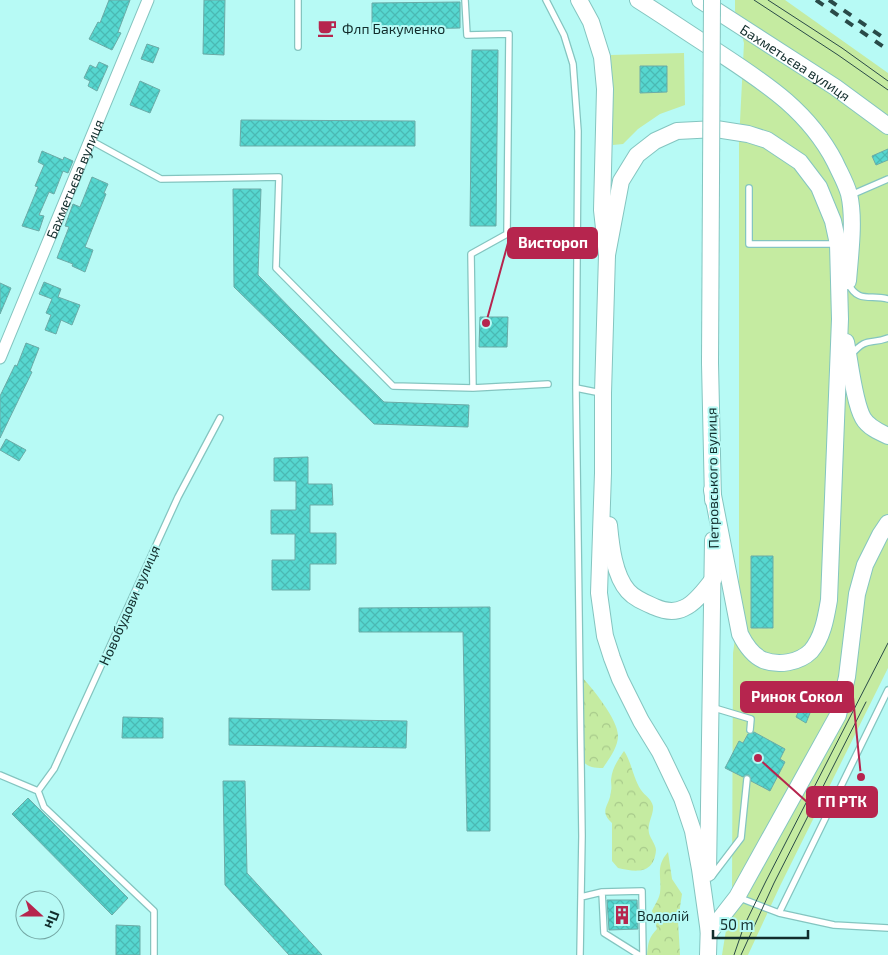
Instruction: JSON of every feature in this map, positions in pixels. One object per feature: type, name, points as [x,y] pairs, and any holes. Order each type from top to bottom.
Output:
[{"type":"main road","points":[[579,0],[591,22],[602,57],[605,89],[602,210],[607,255],[602,393],[603,473],[599,593],[605,636],[612,658],[625,688],[660,752],[682,798],[693,832],[709,933]]},
{"type":"main road","points":[[638,0],[762,81],[793,106],[812,127],[830,154],[843,178],[849,195],[851,247],[848,281],[840,319],[858,406],[863,420],[873,429],[888,436]]},
{"type":"main road","name":"Бахметьєва вулиця","points":[[700,0],[835,87],[888,126]]},
{"type":"main road","name":"Петровського вулиця","points":[[708,955],[710,706],[714,578],[710,363],[712,0]]},
{"type":"main road","points":[[607,255],[621,181],[637,155],[655,142],[677,132],[716,129],[748,134],[767,140],[800,162],[819,187],[833,221],[838,244],[840,319],[830,600],[824,627],[810,651],[801,658],[779,664],[763,660],[746,645],[740,634],[712,490]]},
{"type":"main road","points":[[603,473],[610,535],[619,575],[628,591],[642,601],[661,610],[673,611],[686,608],[714,578]]},
{"type":"main road","points":[[709,933],[737,897],[838,715],[846,677],[857,594],[865,565],[888,523]]},
{"type":"street","name":"Бахметьєва вулиця","points":[[0,358],[148,0]]},
{"type":"lane","points":[[298,0],[298,47]]},
{"type":"lane","points":[[465,0],[467,35],[509,34],[507,234],[471,254],[473,388]]},
{"type":"lane","points":[[546,0],[564,35],[573,64],[578,131],[576,388],[580,678],[580,955]]},
{"type":"lane","points":[[90,140],[161,179],[279,177],[276,268],[393,386],[473,388],[548,384]]},
{"type":"lane","points":[[849,195],[888,179]]},
{"type":"lane","points":[[749,188],[749,244],[838,244]]},
{"type":"lane","points":[[848,281],[852,290],[857,295],[865,298],[878,297],[888,299]]},
{"type":"lane","points":[[849,357],[857,347],[865,342],[888,338]]},
{"type":"lane","points":[[576,388],[602,393]]},
{"type":"lane","name":"Новобудови вулиця","points":[[38,791],[54,769],[178,497],[220,418]]},
{"type":"lane","points":[[779,913],[888,690]]},
{"type":"lane","points":[[710,706],[751,718],[750,730]]},
{"type":"lane","points":[[0,775],[38,791],[44,807],[154,910],[154,955]]},
{"type":"lane","points":[[708,882],[741,838],[747,779]]},
{"type":"lane","points":[[581,898],[602,892],[642,891],[643,955]]},
{"type":"lane","points":[[602,892],[604,933],[639,955]]},
{"type":"lane","points":[[737,897],[779,913],[834,925],[888,928]]},
{"type":"green space","points":[[735,0],[785,0],[888,73],[888,668],[748,955],[722,955],[732,893],[733,653],[739,610],[739,141],[744,43],[735,11]]},
{"type":"green space","points":[[684,53],[685,105],[660,114],[638,129],[623,144],[613,145],[611,55]]},
{"type":"green space","points":[[581,676],[604,704],[617,729],[618,736],[613,753],[603,768],[590,766],[580,758]]},
{"type":"green space","points":[[624,751],[638,785],[653,806],[649,829],[656,850],[652,864],[648,868],[637,871],[618,868],[612,861],[612,823],[605,811],[610,796],[613,772]]},
{"type":"green space","points":[[668,852],[672,879],[682,894],[678,920],[680,955],[647,955],[649,940],[657,929],[652,911],[660,893],[660,867]]},
{"type":"building","points":[[109,0],[130,0],[118,32],[121,33],[112,50],[89,39],[98,22],[100,23]]},
{"type":"building","points":[[204,0],[225,0],[224,55],[203,54]]},
{"type":"building","points":[[460,2],[460,28],[372,30],[372,3]]},
{"type":"building","points":[[147,44],[159,48],[153,63],[141,59]]},
{"type":"building","points":[[472,50],[498,50],[496,226],[470,226]]},
{"type":"building","points":[[99,62],[108,66],[97,91],[88,86],[90,81],[84,78],[90,65],[96,68]]},
{"type":"building","points":[[640,66],[667,66],[667,92],[640,93]]},
{"type":"building","points":[[140,81],[160,90],[150,113],[130,105]]},
{"type":"building","points":[[241,120],[415,121],[415,146],[240,146]]},
{"type":"building","points":[[888,149],[888,160],[876,165],[872,156]]},
{"type":"building","points":[[42,151],[63,160],[64,157],[73,161],[68,173],[63,171],[54,194],[49,192],[39,215],[44,216],[39,231],[22,226],[38,187],[35,186],[44,165],[38,162]]},
{"type":"building","points":[[92,177],[108,184],[104,193],[106,194],[85,247],[93,250],[85,272],[72,266],[73,264],[57,258],[69,227],[65,226],[73,204],[80,207]]},
{"type":"building","points":[[233,189],[261,189],[258,275],[334,353],[384,402],[469,405],[468,427],[374,424],[234,287]]},
{"type":"building","points":[[44,282],[61,289],[58,297],[80,305],[72,325],[61,320],[56,334],[45,330],[51,315],[46,313],[52,299],[39,294]]},
{"type":"building","points":[[0,283],[11,288],[0,314]]},
{"type":"building","points":[[480,317],[508,317],[507,347],[479,347]]},
{"type":"building","points":[[26,343],[39,348],[30,371],[32,372],[0,438],[0,396],[15,365],[17,366]]},
{"type":"building","points":[[6,439],[26,450],[19,461],[0,450]]},
{"type":"building","points":[[308,457],[308,484],[332,484],[333,505],[310,505],[310,533],[336,533],[336,564],[310,564],[310,590],[272,590],[272,560],[295,560],[295,534],[271,534],[271,510],[296,510],[296,481],[274,481],[274,458]]},
{"type":"building","points":[[751,556],[773,556],[773,628],[751,628]]},
{"type":"building","points":[[490,607],[490,831],[467,831],[463,632],[359,632],[359,608]]},
{"type":"building","points":[[802,704],[812,708],[806,723],[796,717]]},
{"type":"building","points":[[123,717],[163,718],[163,738],[122,738]]},
{"type":"building","points":[[229,718],[407,721],[406,748],[229,745]]},
{"type":"building","points":[[754,732],[785,749],[780,759],[785,762],[770,791],[751,781],[749,775],[743,777],[725,768],[739,741],[743,743],[748,734]]},
{"type":"building","points":[[223,781],[245,781],[247,873],[322,955],[289,955],[225,885]]},
{"type":"building","points":[[28,798],[128,898],[112,915],[12,814]]},
{"type":"building","name":"Водолій","points":[[607,900],[637,900],[638,929],[609,930]]},
{"type":"building","points":[[116,925],[140,926],[140,955],[116,955]]},
{"type":"tram line","points":[[754,0],[888,90]]},
{"type":"tram line","points":[[768,0],[842,48],[888,81]]},
{"type":"tram line","points":[[734,955],[744,926],[766,881],[888,643]]},
{"type":"tram line","points":[[741,955],[774,883],[866,702]]},
{"type":"railway","points":[[816,0],[888,50]]},
{"type":"railway","points":[[829,0],[888,41]]},
{"type":"place","name":"Флп Бакуменко","points":[[327,28]]},
{"type":"place","name":"Вистороп","points":[[486,323]]},
{"type":"place","name":"ГП РТК","points":[[758,758]]},
{"type":"place","name":"Ринок Сокол","points":[[861,777]]},
{"type":"place","name":"Водолій","points":[[622,915]]}]
